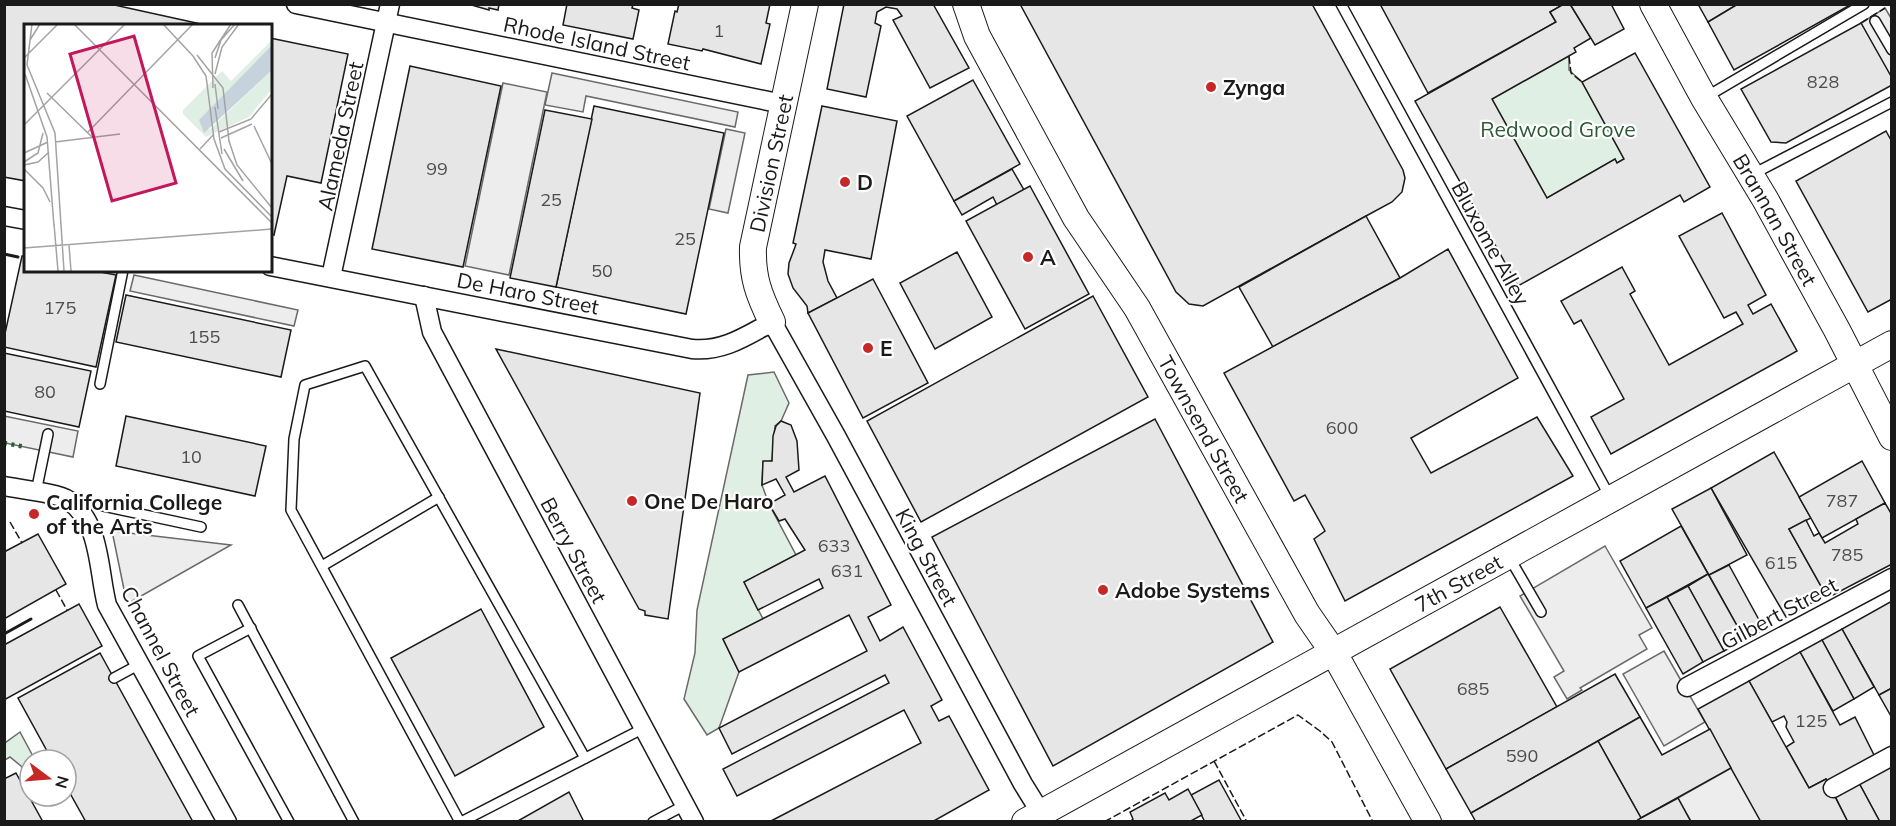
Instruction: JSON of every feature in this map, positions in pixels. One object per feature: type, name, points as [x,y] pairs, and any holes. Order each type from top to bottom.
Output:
[{"type":"main road","name":"Townsend Street","points":[[953,4],[963,24],[977,36]]},
{"type":"main road","name":"Townsend Street","points":[[966,4],[977,36],[1076,218],[1137,308],[1302,605],[1334,652],[1428,822]]},
{"type":"main road","name":"Brannan Street","points":[[1653,4],[1704,98],[1751,175],[1832,320],[1892,437]]},
{"type":"main road","name":"Division Street","points":[[772,322],[756,287],[753,248],[805,5]]},
{"type":"main road","name":"7th Street","points":[[1037,819],[1508,555],[1892,344]]},
{"type":"street","name":"Rhode Island Street","points":[[296,4],[783,104]]},
{"type":"street","name":"Alameda Street","points":[[331,277],[390,4]]},
{"type":"street","points":[[4,216],[24,220]]},
{"type":"street","name":"De Haro Street","points":[[272,266],[699,350],[720,348],[772,322]]},
{"type":"street","name":"Berry Street","points":[[424,296],[432,332],[694,822]]},
{"type":"street","name":"King Street","points":[[772,322],[1037,819]]},
{"type":"street","points":[[4,486],[66,498]]},
{"type":"street","name":"Channel Street","points":[[66,498],[82,513],[94,536],[107,605],[227,822]]},
{"type":"street","name":"Gilbert Street","points":[[1687,687],[1892,578]]},
{"type":"street","points":[[1833,788],[1892,756]]},
{"type":"lane","name":"Bluxome Alley","points":[[1341,4],[1611,499]]},
{"type":"lane","points":[[1704,98],[1864,4]]},
{"type":"lane","points":[[1875,21],[1892,50]]},
{"type":"lane","points":[[1751,175],[1892,102]]},
{"type":"lane","points":[[100,384],[123,272]]},
{"type":"lane","points":[[585,758],[365,366],[305,385],[294,439],[291,510],[460,822],[644,728]]},
{"type":"lane","points":[[36,492],[48,434]]},
{"type":"lane","points":[[322,566],[439,497]]},
{"type":"lane","points":[[66,498],[201,527]]},
{"type":"lane","points":[[1508,555],[1541,612]]},
{"type":"lane","points":[[238,605],[354,822]]},
{"type":"lane","points":[[251,628],[198,656],[289,822]]},
{"type":"lane","points":[[114,678],[140,663]]},
{"type":"lane","points":[[654,822],[686,805]]},
{"type":"green space","name":"Redwood Grove","points":[[1569,56],[1569,70],[1582,82],[1624,159],[1617,163],[1615,159],[1547,198],[1492,99]]},
{"type":"green space","points":[[774,372],[789,403],[781,421],[775,426],[772,461],[763,462],[762,485],[769,504],[796,555],[744,582],[763,619],[723,639],[739,672],[719,728],[707,735],[684,699],[695,653],[697,610],[748,375]]},
{"type":"green space","points":[[20,732],[29,748],[18,748],[18,764],[10,757],[5,760],[5,743]]},
{"type":"shaded area","points":[[1885,8],[1891,18],[1891,78],[1861,23]]},
{"type":"shaded area","points":[[552,73],[738,112],[735,127],[586,96],[583,112],[545,105]]},
{"type":"shaded area","points":[[503,83],[547,92],[509,275],[465,266]]},
{"type":"shaded area","points":[[726,129],[745,133],[728,213],[709,209]]},
{"type":"shaded area","points":[[134,275],[298,310],[294,326],[130,291]]},
{"type":"shaded area","points":[[4,416],[78,431],[73,457],[5,443]]},
{"type":"shaded area","points":[[112,531],[231,545],[127,604]]},
{"type":"shaded area","points":[[1605,546],[1652,628],[1639,635],[1647,649],[1580,688],[1582,690],[1567,699],[1554,677],[1564,671],[1520,596]]},
{"type":"shaded area","points":[[1664,651],[1705,722],[1664,746],[1623,674]]},
{"type":"shaded area","points":[[1731,768],[1761,821],[1691,821],[1678,798]]},
{"type":"building","points":[[4,4],[110,4],[201,24],[24,24],[24,181],[4,177]]},
{"type":"building","points":[[468,4],[499,4],[498,10],[489,8],[489,10]]},
{"type":"building","points":[[567,4],[633,4],[632,8],[639,10],[633,39],[563,25]]},
{"type":"building","points":[[679,4],[770,4],[766,23],[770,24],[761,64],[703,49],[702,51],[668,44],[675,11],[677,12]]},
{"type":"building","points":[[844,4],[933,4],[969,68],[930,88],[893,20],[902,16],[897,9],[886,7],[877,12],[875,23],[881,26],[866,97],[827,89]]},
{"type":"building","name":"Zynga","points":[[1020,4],[1312,4],[1403,170],[1405,178],[1402,192],[1392,202],[1203,306],[1189,304],[1176,292]]},
{"type":"building","points":[[1380,4],[1564,4],[1550,12],[1556,22],[1428,93]]},
{"type":"building","points":[[1564,4],[1570,4],[1591,38],[1574,48],[1576,52],[1492,99],[1547,198],[1615,159],[1617,163],[1624,159],[1582,82],[1635,53],[1710,187],[1684,202],[1680,195],[1518,286],[1415,101],[1556,22],[1550,12]]},
{"type":"building","points":[[1570,4],[1611,4],[1624,29],[1595,45]]},
{"type":"building","points":[[1698,4],[1738,4],[1708,22]]},
{"type":"building","points":[[1738,4],[1852,4],[1734,70],[1708,22]]},
{"type":"building","points":[[1861,23],[1892,78],[1892,85],[1786,143],[1771,142],[1741,89]]},
{"type":"building","points":[[272,38],[348,54],[321,183],[287,176],[274,235],[272,234]]},
{"type":"building","points":[[410,66],[501,86],[463,267],[372,249]]},
{"type":"building","points":[[973,80],[1020,164],[954,201],[907,116]]},
{"type":"building","points":[[594,106],[724,133],[686,314],[556,287]]},
{"type":"building","name":"D","points":[[822,106],[897,121],[871,259],[825,250],[823,262],[828,281],[837,298],[808,313],[807,306],[793,288],[788,274],[789,263],[796,244],[793,243]]},
{"type":"building","points":[[545,110],[592,119],[556,287],[510,278]]},
{"type":"building","points":[[1886,131],[1892,142],[1892,299],[1868,312],[1796,181]]},
{"type":"building","points":[[1012,169],[1024,190],[997,205],[993,197],[962,215],[954,201]]},
{"type":"building","name":"A","points":[[1030,186],[1089,294],[1025,329],[966,221]]},
{"type":"building","points":[[1722,213],[1766,295],[1748,305],[1753,314],[1771,304],[1797,351],[1611,454],[1591,417],[1624,399],[1581,320],[1574,324],[1561,301],[1622,267],[1635,291],[1630,294],[1669,365],[1743,324],[1736,312],[1724,318],[1679,236]]},
{"type":"building","points":[[1366,216],[1400,278],[1273,347],[1239,287]]},
{"type":"building","points":[[1448,249],[1518,378],[1411,438],[1431,473],[1537,417],[1573,476],[1345,601],[1314,539],[1325,531],[1305,495],[1294,501],[1224,373],[1400,278]]},
{"type":"building","points":[[957,252],[992,317],[935,349],[900,283]]},
{"type":"building","points":[[22,256],[24,256],[24,272],[100,272],[116,275],[96,367],[4,347]]},
{"type":"building","name":"E","points":[[873,279],[928,383],[863,418],[808,313]]},
{"type":"building","points":[[126,295],[291,330],[281,377],[116,342]]},
{"type":"building","points":[[1093,296],[1148,397],[921,522],[867,421]]},
{"type":"building","name":"One De Haro","points":[[496,349],[700,393],[668,619],[645,615],[645,611],[639,609]]},
{"type":"building","points":[[4,353],[91,371],[79,427],[4,411]]},
{"type":"building","points":[[126,416],[266,446],[255,496],[116,466]]},
{"type":"building","name":"Adobe Systems","points":[[1155,419],[1273,642],[1053,766],[932,537]]},
{"type":"building","points":[[781,421],[791,425],[797,441],[799,470],[786,477],[794,492],[825,476],[891,605],[868,617],[880,641],[903,627],[942,700],[931,706],[939,721],[949,716],[989,790],[932,822],[769,822],[921,743],[904,710],[737,796],[723,769],[889,683],[885,675],[732,754],[719,728],[867,651],[849,615],[739,672],[723,639],[823,588],[819,579],[758,610],[744,582],[805,550],[785,519],[779,521],[769,504],[785,495],[776,479],[762,485],[763,461],[772,461],[773,436],[776,426]]},
{"type":"building","points":[[1774,452],[1811,518],[1789,529],[1826,595],[1786,617],[1711,488]]},
{"type":"building","points":[[1862,461],[1885,503],[1822,538],[1799,497]]},
{"type":"building","points":[[1711,488],[1747,555],[1709,575],[1672,509]]},
{"type":"building","points":[[1885,503],[1892,515],[1892,564],[1833,595],[1826,595],[1789,529],[1806,520],[1814,536],[1819,533],[1825,543],[1858,524],[1856,519]]},
{"type":"building","points":[[1681,526],[1708,574],[1646,608],[1620,561]]},
{"type":"building","points":[[38,534],[66,584],[4,619],[4,552]]},
{"type":"building","points":[[1729,565],[1764,629],[1745,640],[1709,575]]},
{"type":"building","points":[[1708,574],[1745,640],[1724,651],[1688,586]]},
{"type":"building","points":[[1688,586],[1724,651],[1703,662],[1667,597]]},
{"type":"building","points":[[1667,597],[1703,662],[1683,674],[1646,608]]},
{"type":"building","points":[[1892,601],[1892,688],[1879,695],[1842,629]]},
{"type":"building","points":[[79,604],[102,646],[4,700],[4,645]]},
{"type":"building","points":[[1500,607],[1557,707],[1446,769],[1390,669]]},
{"type":"building","points":[[481,609],[544,727],[455,776],[391,658]]},
{"type":"building","points":[[1842,629],[1874,687],[1854,699],[1822,640]]},
{"type":"building","points":[[1822,640],[1854,699],[1833,711],[1800,652]]},
{"type":"building","points":[[1800,652],[1840,725],[1855,717],[1877,761],[1830,787],[1826,779],[1809,788],[1786,747],[1794,742],[1786,727],[1787,722],[1784,716],[1772,722],[1749,681]]},
{"type":"building","points":[[100,653],[193,822],[86,822],[78,808],[78,748],[45,748],[18,698]]},
{"type":"building","points":[[1615,674],[1640,717],[1471,813],[1446,769]]},
{"type":"building","points":[[1749,681],[1809,788],[1826,779],[1848,822],[1761,822],[1698,709]]},
{"type":"building","points":[[1892,688],[1892,718],[1879,695]]},
{"type":"building","points":[[1640,717],[1662,755],[1710,729],[1731,768],[1641,818],[1598,741]]},
{"type":"building","points":[[1598,741],[1641,818],[1635,822],[1476,822],[1471,813]]},
{"type":"building","points":[[1892,765],[1892,822],[1880,822],[1859,783]]},
{"type":"building","points":[[16,773],[18,808],[35,808],[43,822],[4,822],[4,779]]},
{"type":"building","points":[[1219,780],[1242,822],[1205,822],[1191,795]]},
{"type":"building","points":[[1859,783],[1880,822],[1848,822],[1835,796]]},
{"type":"building","points":[[1188,789],[1202,815],[1189,822],[1130,822],[1133,819],[1130,812],[1165,793],[1169,800]]},
{"type":"building","points":[[569,792],[584,822],[516,822]]},
{"type":"building","points":[[1678,798],[1691,822],[1635,822],[1641,818]]},
{"type":"hedge","points":[[4,443],[26,447]]},
{"type":"fence","points":[[1861,23],[1885,8]]},
{"type":"fence","points":[[1569,56],[1571,73],[1582,82]]},
{"type":"fence","points":[[10,522],[22,543]]},
{"type":"fence","points":[[56,590],[67,610]]},
{"type":"fence","points":[[1104,822],[1298,715],[1332,742],[1373,822]]},
{"type":"fence","points":[[1214,761],[1247,822]]},
{"type":"wall","points":[[4,254],[18,257]]},
{"type":"wall","points":[[4,634],[31,619]]},
{"type":"place","name":"Zynga","points":[[1211,87]]},
{"type":"place","name":"D","points":[[845,182]]},
{"type":"place","name":"A","points":[[1028,257]]},
{"type":"place","name":"E","points":[[868,348]]},
{"type":"place","name":"One De Haro","points":[[632,501]]},
{"type":"place","name":"California College of the Arts","points":[[34,514]]},
{"type":"place","name":"Adobe Systems","points":[[1103,590]]}]
